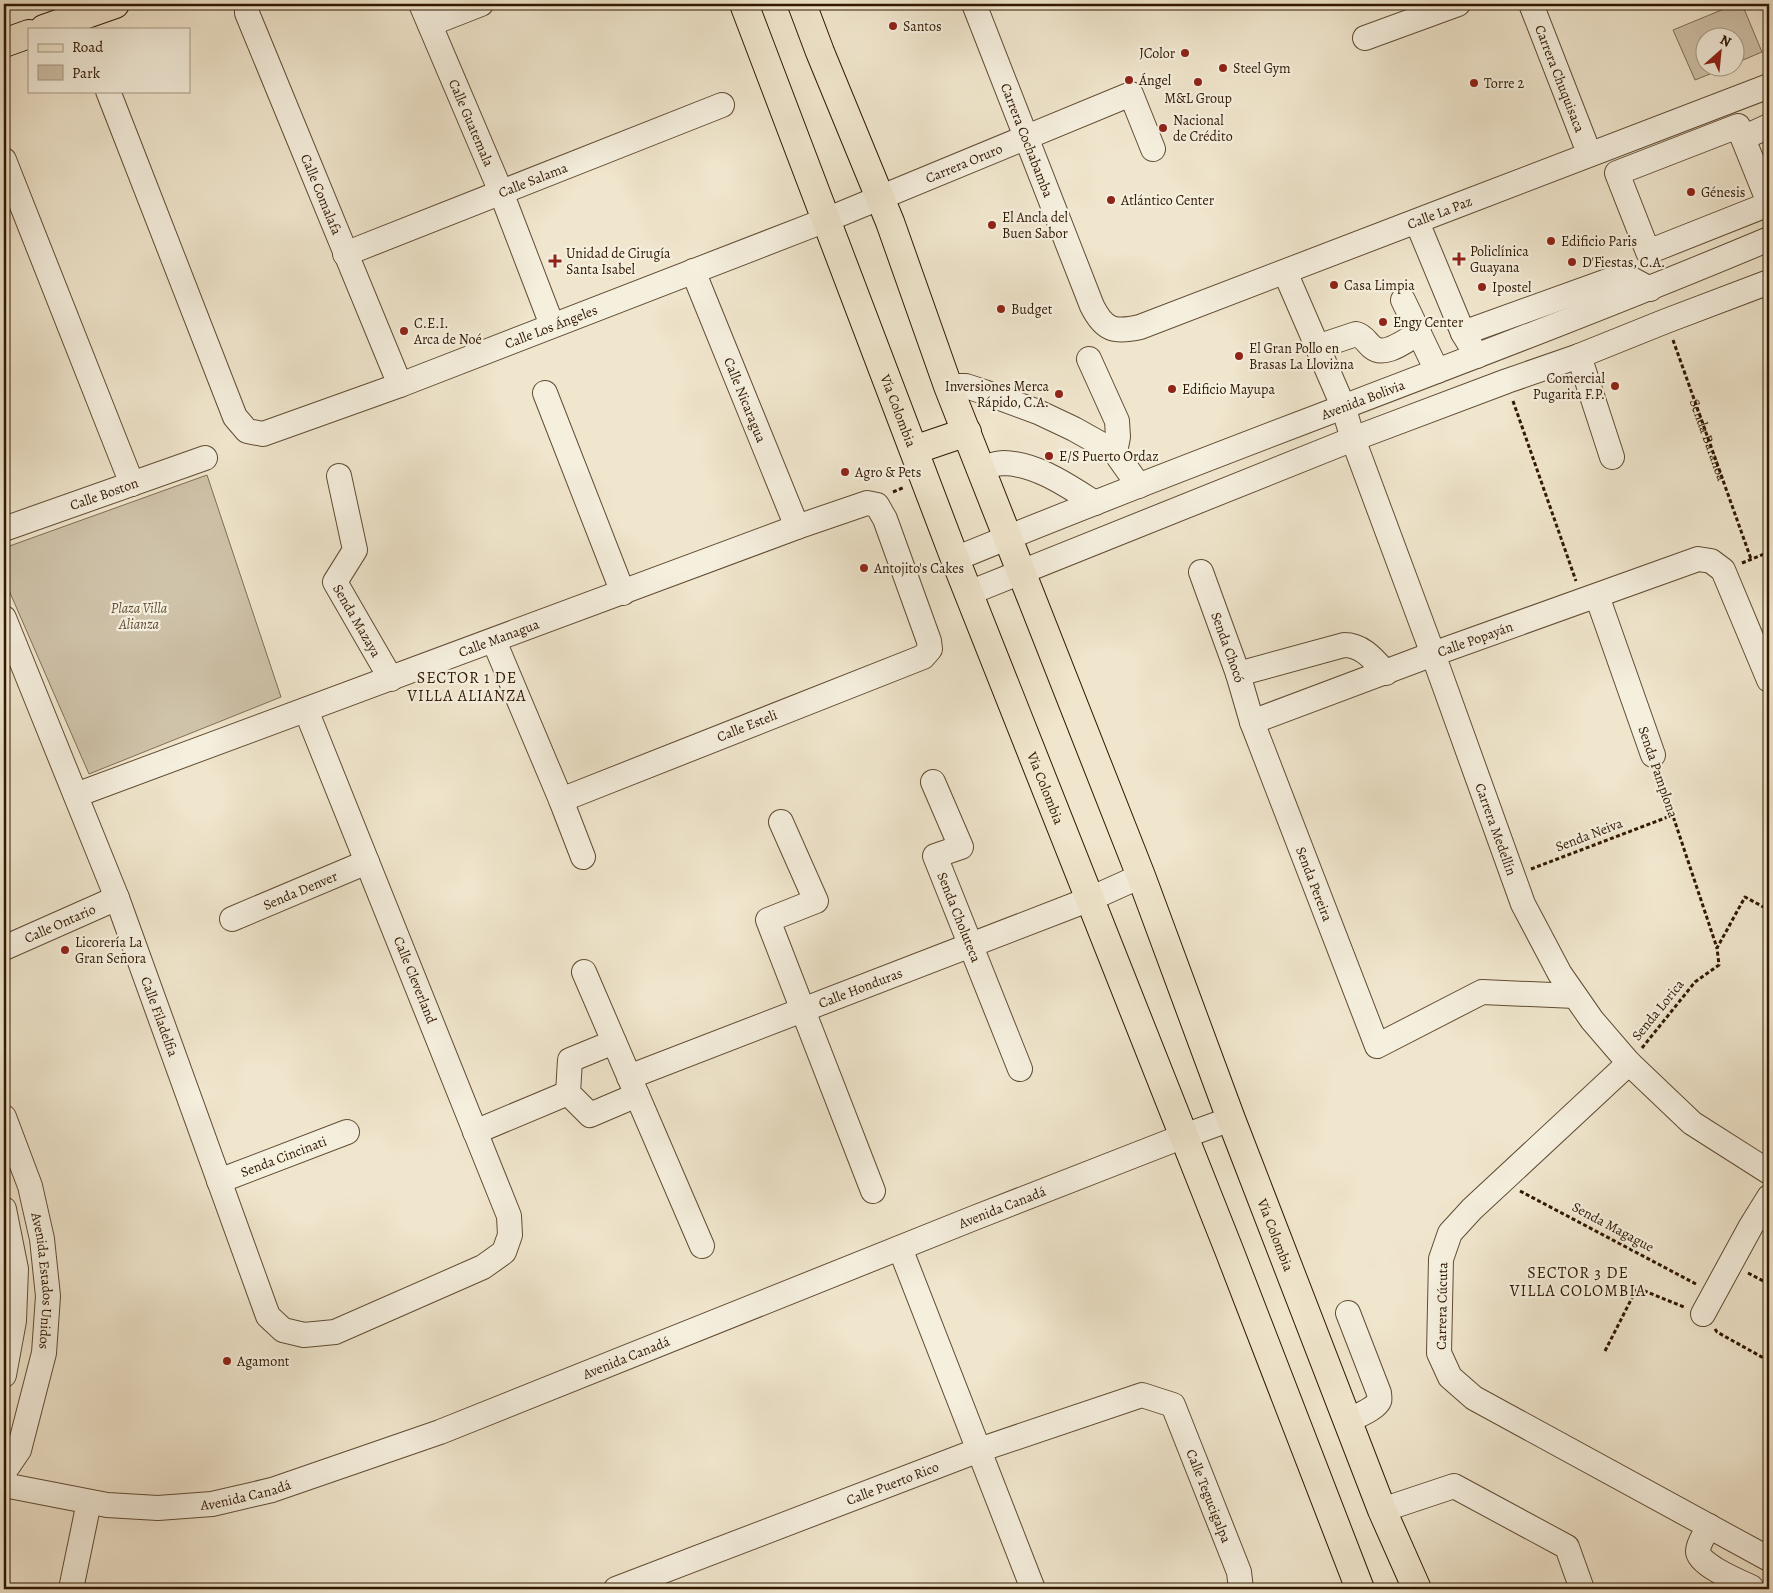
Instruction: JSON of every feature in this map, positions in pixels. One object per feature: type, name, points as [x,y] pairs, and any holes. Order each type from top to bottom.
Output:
[{"type":"main road","points":[[47,28],[115,4]]},
{"type":"main road","name":"Vía Colombia","points":[[744,4],[955,560],[970,593],[1290,1404],[1360,1589]]},
{"type":"main road","name":"Vía Colombia","points":[[802,4],[890,222],[948,386],[1141,876],[1231,1119],[1382,1510],[1417,1589]]},
{"type":"main road","points":[[4,43],[28,34]]},
{"type":"main road","points":[[914,450],[967,432]]},
{"type":"street","name":"Calle Comalafa","points":[[248,4],[247,13],[400,384]]},
{"type":"street","points":[[425,14],[481,4]]},
{"type":"street","name":"Carrera Cochabamba","points":[[974,4],[1092,306],[1098,319],[1109,327]]},
{"type":"street","points":[[1365,38],[1458,4]]},
{"type":"street","name":"Carrera Chuquisaca","points":[[1531,4],[1589,153]]},
{"type":"street","name":"Calle Guatemala","points":[[425,14],[501,192],[552,325]]},
{"type":"street","name":"Calle La Paz","points":[[1109,327],[1122,331],[1140,328],[1417,222],[1589,153],[1769,86]]},
{"type":"street","name":"Calle Los Ángeles","points":[[108,92],[235,417],[247,430],[263,434],[400,384],[826,220]]},
{"type":"street","name":"Carrera Oruro","points":[[826,220],[1131,94],[1153,148]]},
{"type":"street","name":"Calle Salama","points":[[345,254],[722,105]]},
{"type":"street","points":[[1738,126],[1743,138],[1769,204],[1648,252],[1617,174],[1738,126]]},
{"type":"street","points":[[1743,138],[1769,126]]},
{"type":"street","points":[[4,160],[132,484]]},
{"type":"street","points":[[1417,222],[1463,334],[1477,356]]},
{"type":"street","name":"Avenida Bolivia","points":[[955,560],[1343,406],[1650,289],[1769,239]]},
{"type":"street","name":"Calle Nicaragua","points":[[693,271],[797,527]]},
{"type":"street","name":"Carrera Medellín","points":[[1285,272],[1343,406],[1353,439],[1433,654],[1512,876],[1523,904],[1560,974],[1592,1020],[1629,1064],[1692,1122],[1769,1172]]},
{"type":"street","points":[[1463,334],[1624,275],[1650,289]]},
{"type":"street","points":[[970,593],[1353,439],[1579,356],[1769,282]]},
{"type":"street","points":[[1403,300],[1437,371]]},
{"type":"street","points":[[1317,347],[1356,334],[1363,337],[1374,349],[1380,352],[1386,351],[1419,333]]},
{"type":"street","points":[[1579,356],[1612,458]]},
{"type":"street","points":[[1089,358],[1117,420],[1118,437],[1115,452]]},
{"type":"street","points":[[948,386],[966,386],[1038,412],[1074,429],[1115,452],[1139,486]]},
{"type":"street","points":[[545,393],[623,593]]},
{"type":"street","name":"Calle Boston","points":[[4,529],[205,458]]},
{"type":"street","points":[[981,468],[1002,463],[1044,473],[1095,503]]},
{"type":"street","name":"Senda Mazaya","points":[[339,476],[355,550],[335,582],[391,679]]},
{"type":"street","name":"Calle Managua","points":[[76,795],[391,679],[498,651],[623,593],[866,502]]},
{"type":"street","name":"Calle Esteli","points":[[561,800],[923,657],[930,649],[885,519],[877,506],[866,502]]},
{"type":"street","name":"Calle Popayán","points":[[1252,722],[1433,654],[1698,559],[1711,561],[1723,570]]},
{"type":"street","points":[[1723,570],[1769,680]]},
{"type":"street","name":"Senda Chocó","points":[[1201,572],[1238,674],[1252,722]]},
{"type":"street","name":"Senda Pamplona","points":[[1590,598],[1653,755]]},
{"type":"street","name":"Calle Filadelfia","points":[[4,618],[117,898],[268,1316],[283,1330]]},
{"type":"street","points":[[1238,674],[1344,645],[1353,645],[1366,651],[1386,673]]},
{"type":"street","points":[[498,651],[583,857]]},
{"type":"street","name":"Calle Cleverland","points":[[283,1330],[304,1335],[335,1332],[484,1267],[504,1252],[510,1235],[509,1216],[306,710]]},
{"type":"street","name":"Senda Pereira","points":[[1252,722],[1377,1046],[1482,992],[1575,996]]},
{"type":"street","name":"Senda Choluteca","points":[[933,782],[960,847],[934,856],[1020,1069]]},
{"type":"street","points":[[781,822],[816,901],[768,920],[873,1191]]},
{"type":"street","name":"Senda Denver","points":[[232,919],[367,862]]},
{"type":"street","points":[[1090,899],[1141,876]]},
{"type":"street","name":"Calle Ontario","points":[[4,948],[117,898]]},
{"type":"street","name":"Calle Honduras","points":[[568,1093],[590,1115],[633,1086],[802,1010],[1090,899]]},
{"type":"street","points":[[584,972],[702,1246]]},
{"type":"street","points":[[476,1132],[568,1093],[570,1060],[614,1042]]},
{"type":"street","name":"Carrera Cúcuta","points":[[1629,1064],[1472,1209],[1450,1233],[1441,1259],[1439,1353],[1450,1377],[1474,1398],[1768,1558]]},
{"type":"street","name":"Avenida Estados Unidos","points":[[4,1117],[30,1186],[42,1239],[48,1296],[42,1361],[19,1450],[4,1472]]},
{"type":"street","name":"Avenida Canadá","points":[[4,1485],[107,1505],[158,1508],[212,1504],[272,1490],[440,1432],[900,1248],[1231,1119]]},
{"type":"street","name":"Senda Cincinati","points":[[219,1181],[347,1132]]},
{"type":"street","points":[[1703,1314],[1769,1197]]},
{"type":"street","name":"Avenida Estados Unidos","points":[[4,1209],[16,1269],[14,1321],[4,1375]]},
{"type":"street","points":[[900,1248],[1033,1589]]},
{"type":"street","points":[[1348,1313],[1380,1400],[1378,1404],[1368,1411],[1348,1421]]},
{"type":"street","name":"Calle Puerto Rico","points":[[616,1589],[978,1450],[1142,1395],[1173,1405]]},
{"type":"street","name":"Calle Tegucigalpa","points":[[1173,1405],[1239,1572],[1241,1589]]},
{"type":"street","points":[[1382,1510],[1454,1486],[1567,1548],[1582,1589]]},
{"type":"street","points":[[71,1589],[89,1502]]},
{"type":"street","points":[[1709,1526],[1698,1550],[1700,1557],[1708,1565],[1751,1588],[1768,1558]]},
{"type":"path","name":"Senda Baranoa","points":[[1666,321],[1751,559]]},
{"type":"path","points":[[1507,381],[1590,598]]},
{"type":"path","points":[[866,502],[925,479]]},
{"type":"path","points":[[1723,570],[1769,552]]},
{"type":"path","name":"Senda Pamplona","points":[[1653,755],[1718,948]]},
{"type":"path","name":"Senda Neiva","points":[[1512,876],[1673,816]]},
{"type":"path","name":"Senda Lorica","points":[[1629,1064],[1695,982],[1719,965],[1718,948],[1745,897],[1769,910]]},
{"type":"path","name":"Senda Magague","points":[[1502,1182],[1714,1293]]},
{"type":"path","points":[[1605,1351],[1637,1288],[1703,1314],[1717,1332],[1769,1361]]},
{"type":"green space","points":[[1736,4],[1742,4],[1762,52],[1746,59],[1746,28],[1696,28],[1696,78],[1700,78],[1695,80],[1673,30]]},
{"type":"green space","name":"Plaza Villa Alianza","points":[[207,475],[281,697],[89,774],[4,579],[4,548]]},
{"type":"place","name":"Santos","points":[[893,26]]},
{"type":"place","name":"JColor","points":[[1185,53]]},
{"type":"place","name":"Steel Gym","points":[[1223,68]]},
{"type":"place","name":"Ángel","points":[[1129,80]]},
{"type":"place","name":"M&L Group","points":[[1198,82]]},
{"type":"place","name":"Torre 2","points":[[1474,83]]},
{"type":"place","name":"Nacional de Crédito","points":[[1163,128]]},
{"type":"place","name":"Génesis","points":[[1691,192]]},
{"type":"place","name":"Atlántico Center","points":[[1111,200]]},
{"type":"place","name":"El Ancla del Buen Sabor","points":[[992,225]]},
{"type":"place","name":"Edificio Paris","points":[[1551,241]]},
{"type":"place","name":"Policlínica Guayana","points":[[1459,259]]},
{"type":"place","name":"Unidad de Cirugía Santa Isabel","points":[[555,261]]},
{"type":"place","name":"D'Fiestas, C.A.","points":[[1572,262]]},
{"type":"place","name":"Casa Limpia","points":[[1334,285]]},
{"type":"place","name":"Ipostel","points":[[1482,287]]},
{"type":"place","name":"Budget","points":[[1001,309]]},
{"type":"place","name":"Engy Center","points":[[1383,322]]},
{"type":"place","name":"C.E.I. Arca de Noé","points":[[404,331]]},
{"type":"place","name":"El Gran Pollo en Brasas La Llovizna","points":[[1239,356]]},
{"type":"place","name":"Comercial Pugarita F.P.","points":[[1615,386]]},
{"type":"place","name":"Edificio Mayupa","points":[[1172,389]]},
{"type":"place","name":"Inversiones Merca Rápido, C.A.","points":[[1059,394]]},
{"type":"place","name":"E/S Puerto Ordaz","points":[[1049,456]]},
{"type":"place","name":"Agro & Pets","points":[[845,472]]},
{"type":"place","name":"Antojito's Cakes","points":[[864,568]]},
{"type":"place","name":"Licorería La Gran Señora","points":[[65,950]]},
{"type":"place","name":"Agamont","points":[[227,1361]]},
{"type":"district","name":"SECTOR 1 DE VILLA ALIANZA","points":[[467,687]]},
{"type":"district","name":"SECTOR 3 DE VILLA COLOMBIA","points":[[1578,1282]]}]
